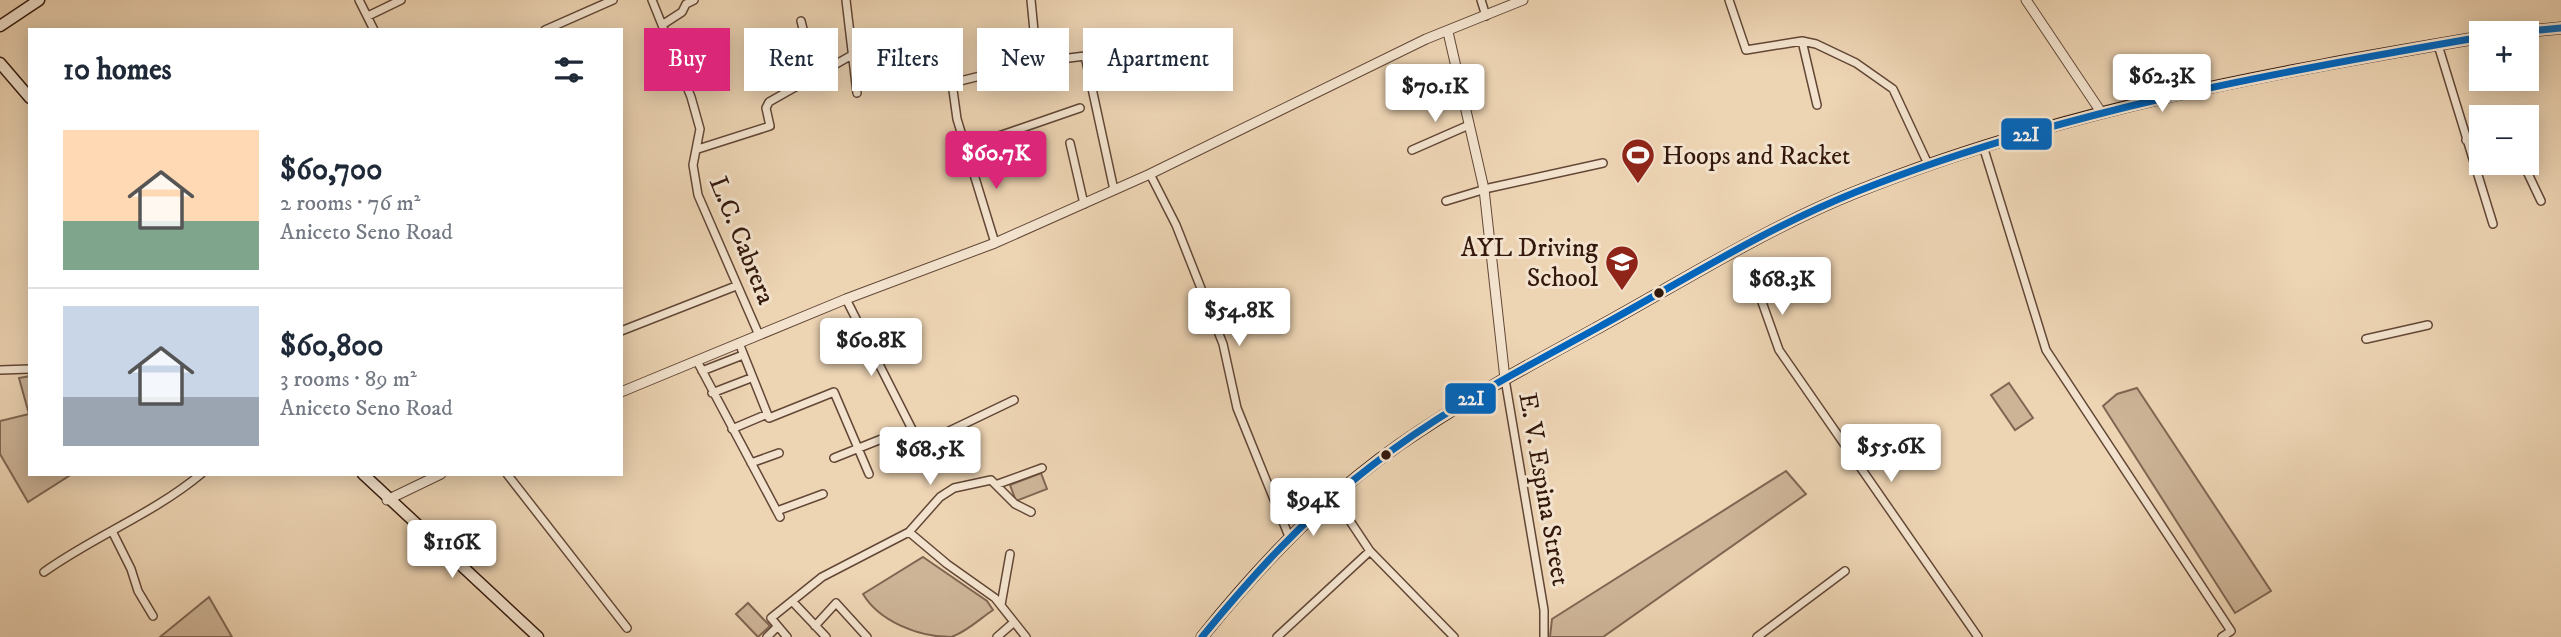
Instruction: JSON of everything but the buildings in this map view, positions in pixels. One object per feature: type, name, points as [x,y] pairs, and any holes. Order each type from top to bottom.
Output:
[{"type":"main road","points":[[0,26],[39,0]]},
{"type":"main road","points":[[2539,30],[2561,28]]},
{"type":"main road","points":[[1202,637],[1249,579],[1335,497],[1399,444],[1505,379],[1801,217],[1928,164],[2101,113],[2227,83],[2469,39]]},
{"type":"main road","points":[[0,63],[28,96]]},
{"type":"main road","points":[[365,476],[387,500],[538,637]]},
{"type":"street","points":[[359,0],[373,28]]},
{"type":"street","points":[[368,16],[401,0]]},
{"type":"street","points":[[550,28],[613,0]]},
{"type":"street","name":"L.C. Cabrera","points":[[652,0],[691,97],[700,129],[693,175],[698,195],[759,335]]},
{"type":"street","points":[[662,25],[694,0]]},
{"type":"street","points":[[838,63],[852,55],[846,0]]},
{"type":"street","points":[[1031,0],[1034,28]]},
{"type":"street","points":[[1481,0],[1486,16]]},
{"type":"street","points":[[623,391],[846,299],[995,243],[1150,174],[1341,79],[1523,0]]},
{"type":"street","points":[[1729,0],[1746,50],[1802,41],[1816,44],[1856,63],[1890,85],[1928,164]]},
{"type":"street","points":[[2026,0],[2101,113]]},
{"type":"street","points":[[801,21],[803,28]]},
{"type":"street","name":"E. V. Espina Street","points":[[1448,32],[1483,189],[1505,379],[1517,439],[1544,637]]},
{"type":"street","points":[[1802,41],[1817,106]]},
{"type":"street","points":[[2438,45],[2493,224]]},
{"type":"street","points":[[1069,57],[1082,55],[1088,59],[1114,190]]},
{"type":"street","points":[[977,77],[952,83],[957,119],[995,243]]},
{"type":"street","points":[[698,149],[770,126],[766,108],[769,102],[788,91]]},
{"type":"street","points":[[967,147],[1080,108]]},
{"type":"street","points":[[1412,150],[1469,125]]},
{"type":"street","points":[[1070,144],[1084,204]]},
{"type":"street","points":[[1983,146],[2046,350],[2231,631],[2222,637]]},
{"type":"street","points":[[1446,201],[1483,189],[1603,163]]},
{"type":"street","points":[[1150,174],[1176,225],[1223,344],[1237,408],[1290,539]]},
{"type":"street","points":[[2529,175],[2541,201]]},
{"type":"street","points":[[1751,271],[1779,350],[1978,637]]},
{"type":"street","points":[[623,330],[736,286]]},
{"type":"street","points":[[846,299],[920,444],[1014,400]]},
{"type":"street","points":[[2366,339],[2428,325]]},
{"type":"street","points":[[739,343],[769,418],[834,392],[869,474]]},
{"type":"street","points":[[702,371],[743,355]]},
{"type":"street","points":[[697,360],[778,514],[823,494]]},
{"type":"street","points":[[0,370],[28,369]]},
{"type":"street","points":[[712,393],[751,378]]},
{"type":"street","points":[[732,429],[765,415]]},
{"type":"street","points":[[834,458],[884,438]]},
{"type":"street","points":[[751,463],[779,453]]},
{"type":"street","points":[[998,484],[1042,468]]},
{"type":"street","points":[[44,572],[179,492],[199,476]]},
{"type":"street","points":[[387,500],[437,476]]},
{"type":"street","points":[[509,476],[626,628]]},
{"type":"street","points":[[787,637],[771,618],[822,577],[909,532],[940,497],[954,488],[976,481],[991,480],[998,484],[1015,504],[1031,512]]},
{"type":"street","points":[[1335,497],[1370,551],[1454,637]]},
{"type":"street","points":[[112,531],[131,569],[138,592],[153,616]]},
{"type":"street","points":[[909,532],[1001,605],[1026,637]]},
{"type":"street","points":[[1277,637],[1370,551]]},
{"type":"street","points":[[1001,605],[1010,554]]},
{"type":"street","points":[[1756,637],[1845,571]]},
{"type":"street","points":[[792,601],[826,637]]},
{"type":"street","points":[[815,626],[836,603],[867,637]]},
{"type":"street","points":[[997,637],[1013,623]]},
{"type":"street","points":[[767,637],[777,627]]},
{"type":"shaded area","points":[[28,376],[28,410],[19,378]]},
{"type":"shaded area","points":[[2009,383],[2033,418],[2015,430],[1991,395]]},
{"type":"shaded area","points":[[2137,388],[2271,591],[2235,613],[2103,406],[2117,394]]},
{"type":"shaded area","points":[[28,414],[28,476],[69,476],[28,502],[0,454],[0,421]]},
{"type":"shaded area","points":[[1786,471],[1806,494],[1603,637],[1550,637],[1552,619]]},
{"type":"shaded area","points":[[1041,473],[1047,489],[1016,501],[1010,485]]},
{"type":"shaded area","points":[[923,557],[987,601],[993,610],[951,637],[913,631],[889,619],[870,604],[863,594]]},
{"type":"shaded area","points":[[209,597],[232,637],[160,637]]},
{"type":"shaded area","points":[[748,603],[770,626],[758,637],[736,614]]},
{"type":"transit line","name":"22I","points":[[2539,30],[2561,28]]},
{"type":"transit line","name":"22I","points":[[1202,637],[1302,526],[1346,486],[1424,428],[1511,375],[1725,256],[1823,206],[1932,164],[2086,117],[2244,81],[2469,39]]},
{"type":"place","name":"Hoops and Racket","points":[[1638,185]]},
{"type":"place","name":"AYL Driving School","points":[[1622,292]]}]
